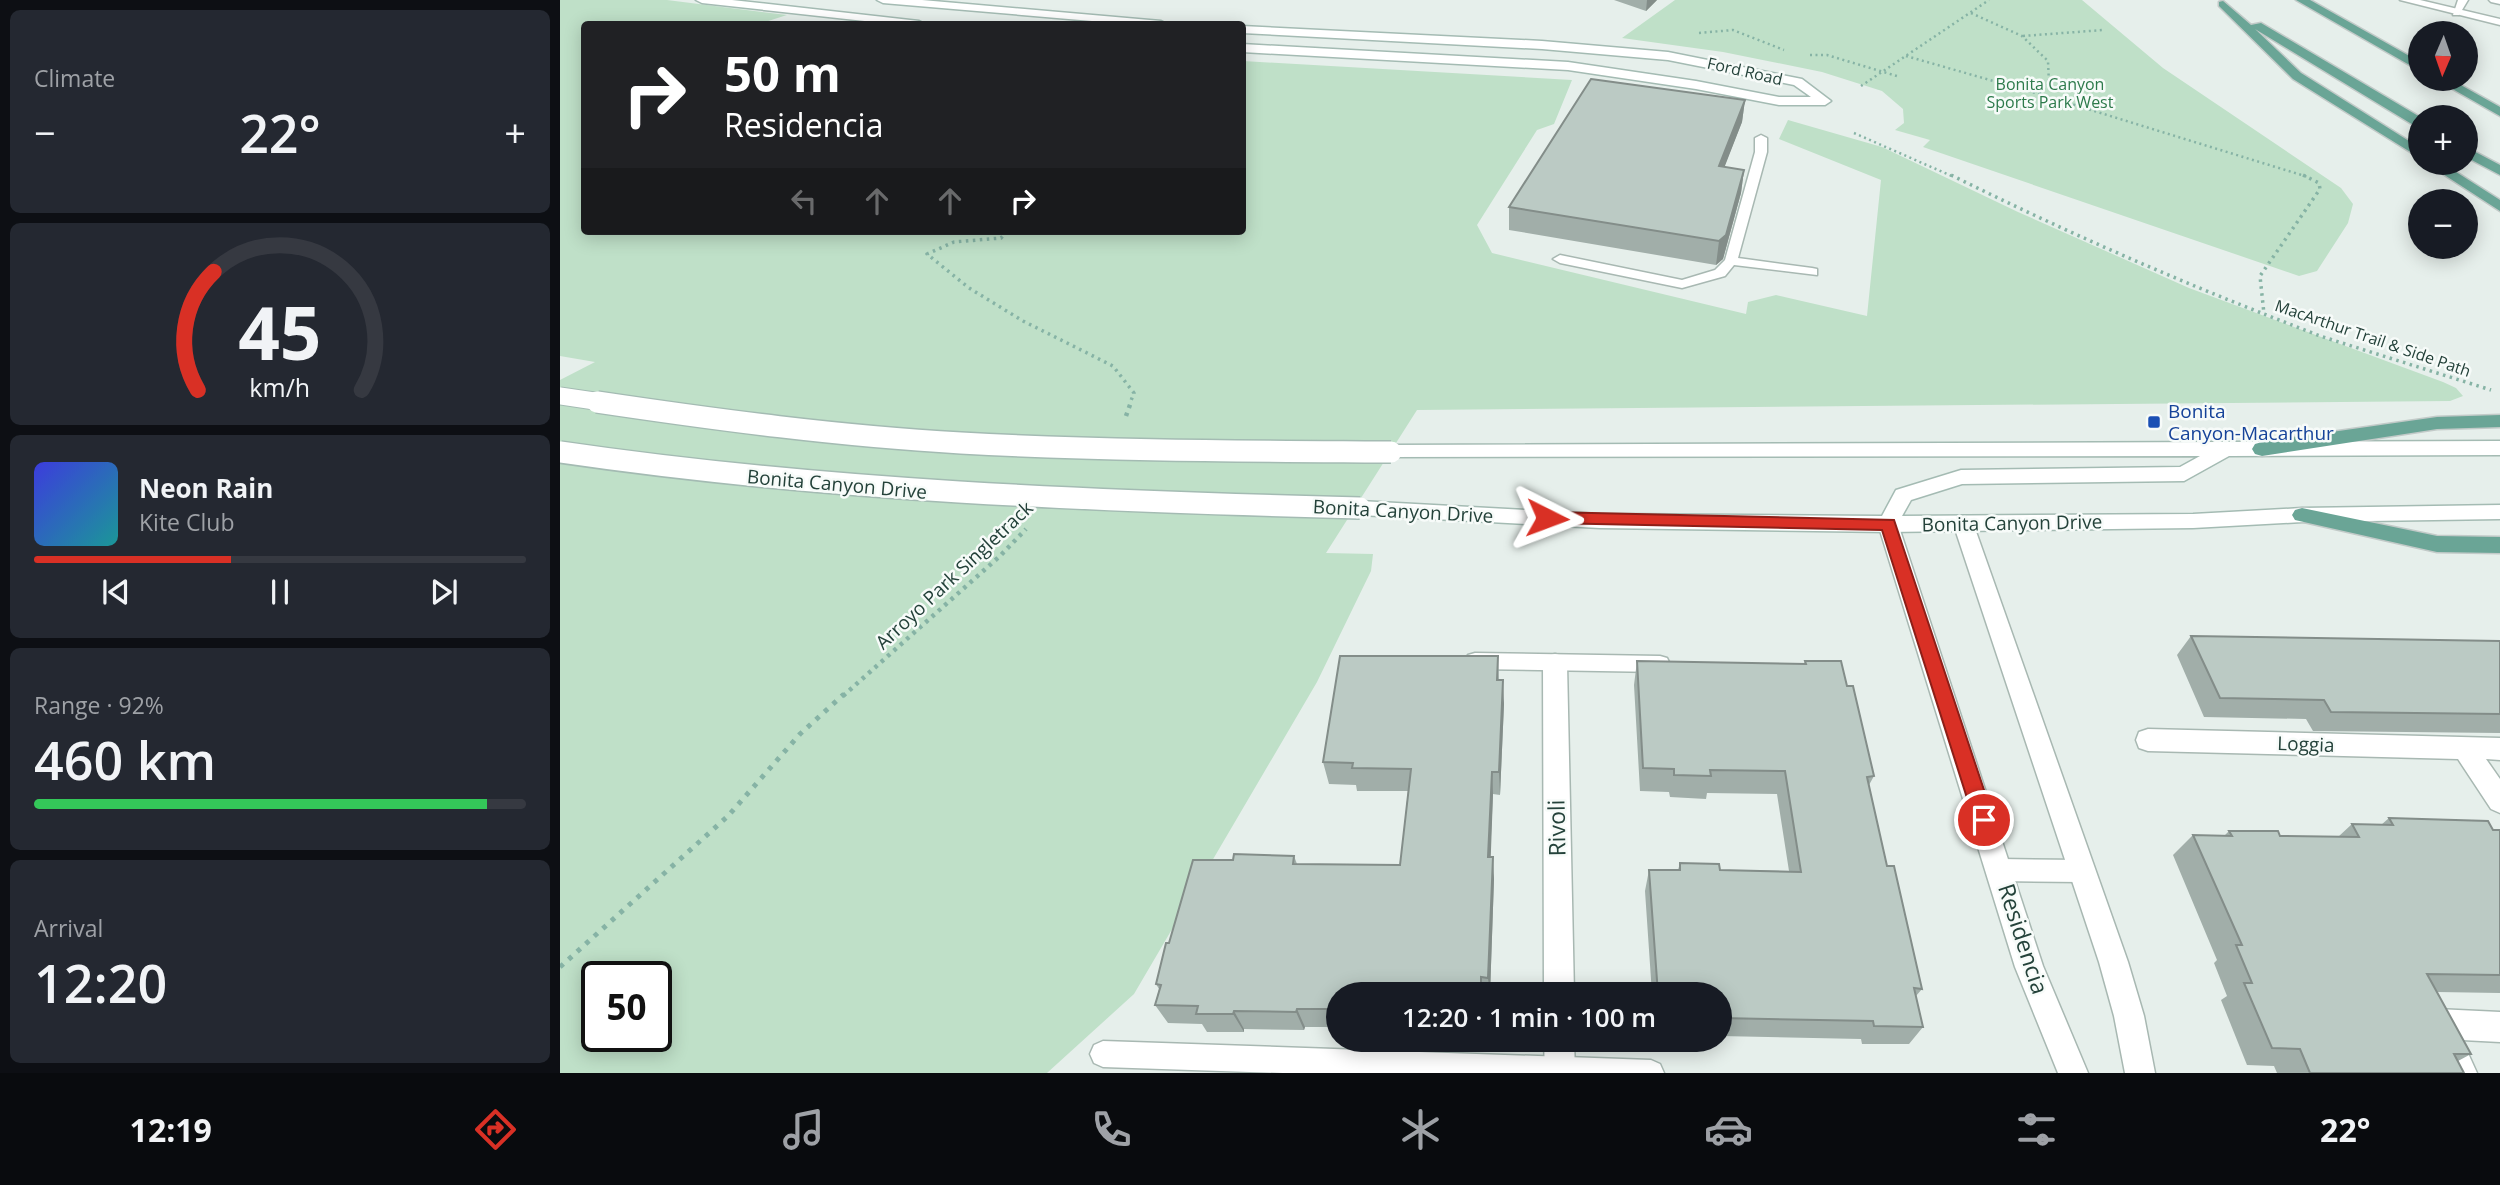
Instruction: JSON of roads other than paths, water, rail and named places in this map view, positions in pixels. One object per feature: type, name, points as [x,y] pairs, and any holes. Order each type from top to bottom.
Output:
[{"type":"main road","points":[[2302,0],[2408,60]]},
{"type":"main road","points":[[2220,2],[2408,116]]},
{"type":"main road","points":[[2220,2],[2297,76],[2408,146]]},
{"type":"main road","points":[[2462,91],[2500,112]]},
{"type":"main road","points":[[2478,158],[2500,171]]},
{"type":"main road","points":[[2451,175],[2500,207]]},
{"type":"main road","points":[[2262,449],[2437,423],[2500,421]]},
{"type":"main road","points":[[2302,515],[2437,544],[2500,545]]},
{"type":"street","points":[[702,0],[892,21]]},
{"type":"street","points":[[883,0],[1122,21]]},
{"type":"street","points":[[956,17],[979,0]]},
{"type":"street","points":[[2406,0],[2498,25]]},
{"type":"street","name":"Ford Road","points":[[1246,29],[1553,46],[1668,56],[1798,82],[1825,101],[1779,101],[1696,85],[1568,66],[1246,48]]},
{"type":"street","points":[[560,396],[782,428],[960,443],[1150,450],[1391,452],[2500,449]]},
{"type":"street","points":[[1888,524],[1903,495],[1961,477],[2184,474],[2225,449]]},
{"type":"street","name":"Bonita Canyon Drive","points":[[560,452],[648,466],[840,487],[1064,500],[1360,508],[1600,520],[1888,524],[2193,521],[2302,515],[2500,512]]},
{"type":"street","points":[[1963,523],[2117,969],[2134,1031],[2140,1073]]},
{"type":"street","name":"Residencia","points":[[1888,524],[2029,967],[2073,1073]]},
{"type":"street","name":"Rivoli","points":[[1555,663],[1559,982]]},
{"type":"street","name":"Loggia","points":[[2148,740],[2500,749]]},
{"type":"street","points":[[2465,749],[2500,801]]},
{"type":"street","points":[[2462,1073],[2437,1024],[2500,1027]]},
{"type":"street","points":[[1559,1052],[1560,1072]]},
{"type":"lane","points":[[2456,13],[2463,0]]},
{"type":"lane","points":[[2494,0],[2500,1]]},
{"type":"lane","points":[[1560,260],[1682,284],[1720,273],[1731,261],[1760,152],[1761,138]]},
{"type":"lane","points":[[1731,261],[1812,272]]},
{"type":"lane","points":[[1449,661],[1675,664]]},
{"type":"lane","points":[[2000,870],[2081,871]]},
{"type":"lane","points":[[1103,1054],[1560,1072],[1651,1073]]},
{"type":"place","name":"Bonita Canyon-Macarthur","points":[[2154,422]]},
{"type":"park label","name":"Bonita Canyon Sports Park West","points":[[2050,93]]}]
